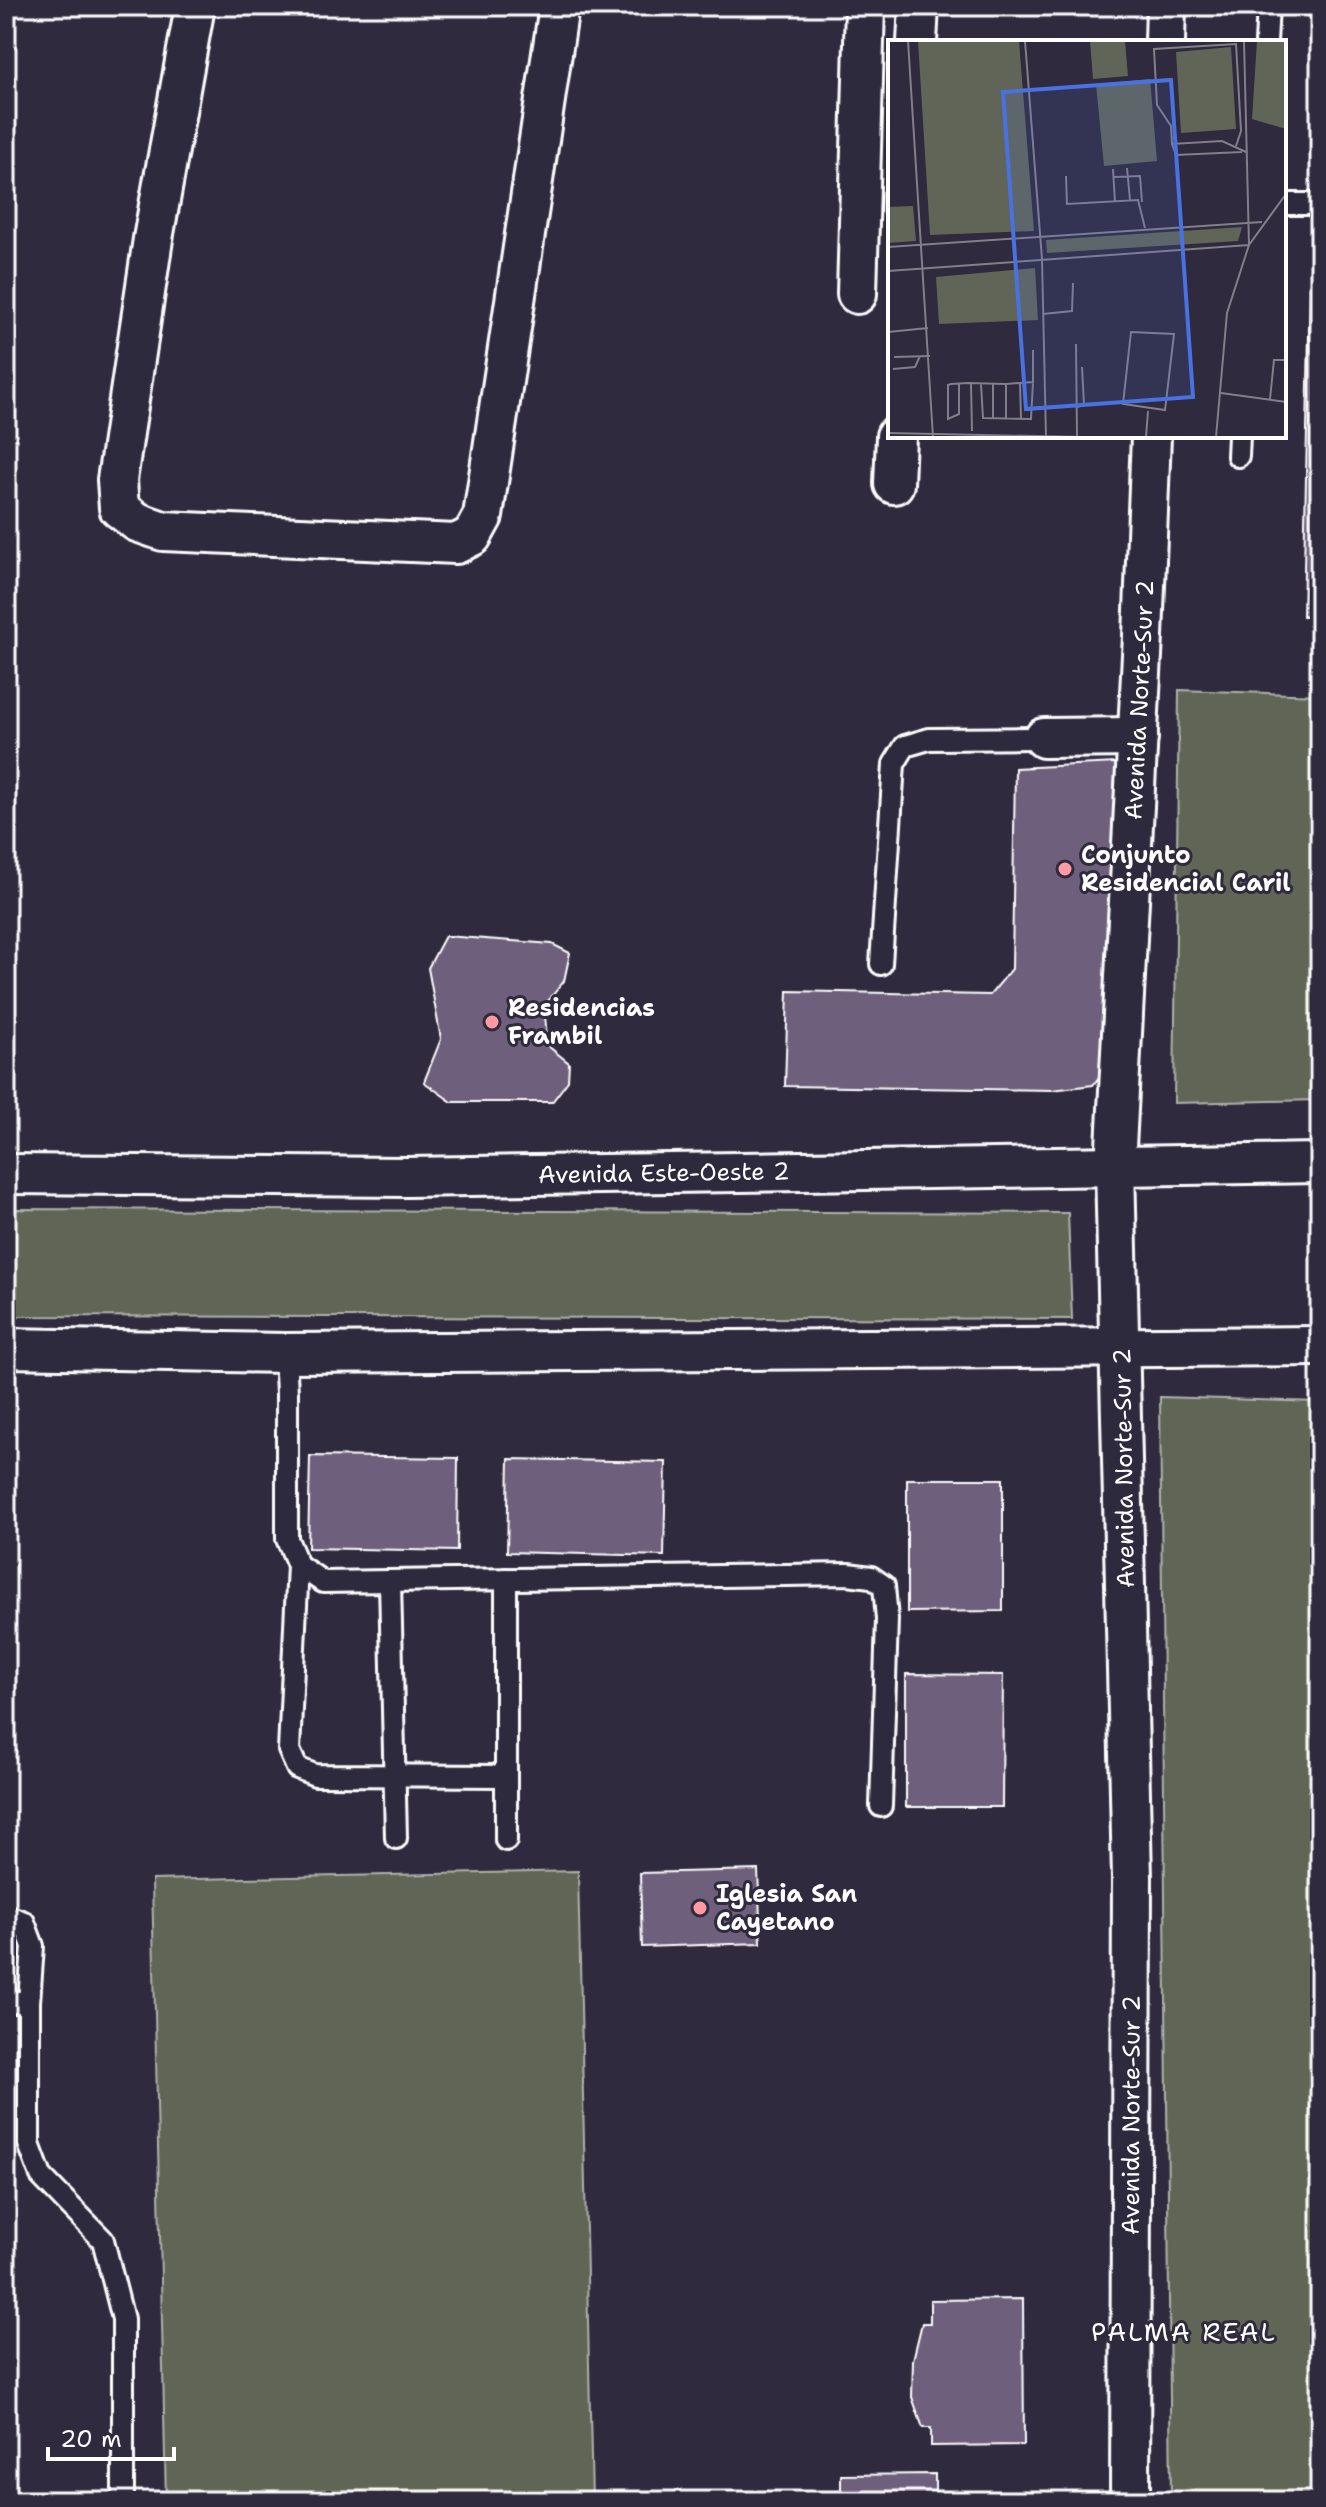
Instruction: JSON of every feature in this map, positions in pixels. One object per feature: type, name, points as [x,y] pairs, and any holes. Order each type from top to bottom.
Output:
[{"type":"street","points":[[195,6],[153,239],[117,480],[119,508],[137,522],[163,531],[444,544],[456,544],[472,536],[483,516],[559,6]]},
{"type":"street","points":[[857,294],[865,6]]},
{"type":"street","points":[[917,40],[919,6]]},
{"type":"street","points":[[1165,40],[1166,6]]},
{"type":"street","points":[[894,484],[896,438]]},
{"type":"street","name":"Avenida Norte-Sur 2","points":[[1130,2501],[1132,1878],[1115,1166],[1151,438]]},
{"type":"street","points":[[1044,738],[1138,737]]},
{"type":"street","name":"Avenida Este-Oeste 2","points":[[6,1174],[407,1177],[1320,1163]]},
{"type":"street","points":[[6,1348],[285,1353],[1320,1346]]},
{"type":"lane","points":[[1266,40],[1268,6]]},
{"type":"lane","points":[[1286,204],[1320,204]]},
{"type":"lane","points":[[881,964],[894,764],[905,746],[929,739],[1044,738]]},
{"type":"lane","points":[[285,1353],[287,1539],[298,1565],[289,1750],[297,1768],[315,1775],[506,1776]]},
{"type":"lane","points":[[298,1565],[323,1582],[848,1574],[871,1577],[884,1586],[887,1619],[881,1806]]},
{"type":"lane","points":[[506,1579],[506,1840]]},
{"type":"lane","points":[[390,1582],[396,1838]]},
{"type":"lane","points":[[6,1915],[24,1922],[33,1946],[29,2002],[29,2144],[41,2176],[103,2240],[123,2319],[123,2501]]},
{"type":"lane","points":[[6,2002],[29,2002]]},
{"type":"green space","points":[[1179,690],[1320,695],[1320,1100],[1174,1103]]},
{"type":"green space","points":[[6,1209],[1068,1213],[1072,1319],[6,1316]]},
{"type":"green space","points":[[1160,1397],[1320,1402],[1320,2501],[1171,2501]]},
{"type":"green space","points":[[578,1871],[592,2501],[166,2501],[152,1880]]},
{"type":"building","points":[[1311,244],[1320,244],[1320,616],[1303,616]]},
{"type":"building","name":"Conjunto Residencial Caril","points":[[1116,763],[1116,1032],[1109,1064],[1093,1085],[1052,1090],[785,1086],[788,991],[990,995],[1012,969],[1015,768]]},
{"type":"building","name":"Residencias Frambil","points":[[445,936],[552,944],[570,953],[564,981],[544,1006],[548,1046],[569,1063],[568,1081],[552,1102],[452,1102],[424,1082],[441,1039],[428,968]]},
{"type":"building","points":[[310,1456],[458,1458],[457,1551],[308,1548]]},
{"type":"building","points":[[509,1459],[666,1462],[664,1556],[507,1552]]},
{"type":"building","points":[[907,1479],[1003,1479],[1003,1611],[907,1612]]},
{"type":"building","points":[[906,1674],[1003,1675],[1002,1807],[906,1807]]},
{"type":"building","name":"Iglesia San Cayetano","points":[[758,1870],[761,1943],[642,1947],[640,1873]]},
{"type":"building","points":[[1023,2299],[1024,2445],[931,2446],[931,2428],[923,2428],[912,2397],[913,2360],[922,2323],[930,2323],[930,2300]]},
{"type":"building","points":[[935,2474],[935,2501],[833,2501],[834,2498],[841,2498],[841,2475]]},
{"type":"place","name":"Conjunto Residencial Caril","points":[[1065,869]]},
{"type":"place","name":"Residencias Frambil","points":[[492,1022]]},
{"type":"place","name":"Iglesia San Cayetano","points":[[700,1908]]},
{"type":"district","name":"PALMA REAL","points":[[1184,2331]]}]
